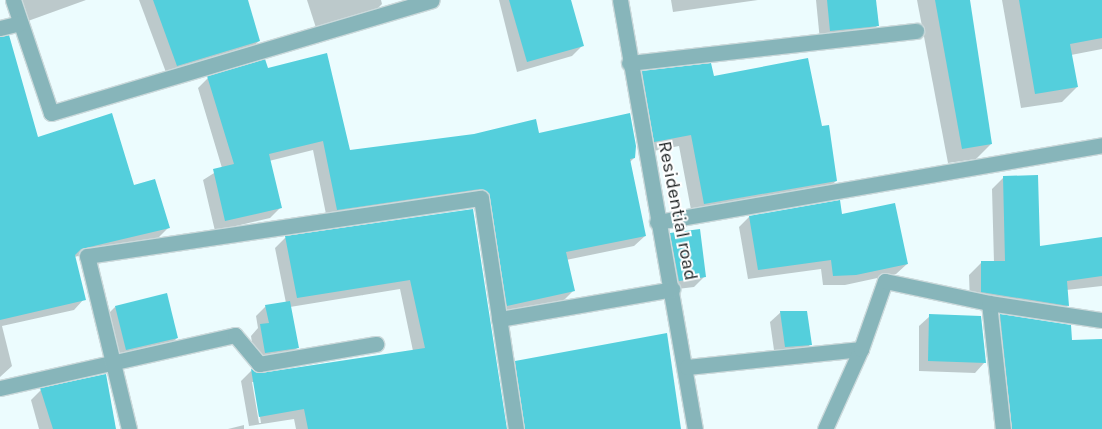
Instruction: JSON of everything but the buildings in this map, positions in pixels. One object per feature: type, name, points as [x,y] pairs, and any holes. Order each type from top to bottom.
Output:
[{"type":"street","points":[[13,0],[51,113],[432,0]]},
{"type":"street","name":"Residential road","points":[[620,0],[657,222],[687,367],[695,429]]},
{"type":"street","points":[[0,28],[20,23]]},
{"type":"street","points":[[629,63],[916,31]]},
{"type":"street","points":[[657,222],[1102,145]]},
{"type":"street","points":[[129,429],[111,363],[87,256],[481,198],[516,429]]},
{"type":"street","points":[[825,429],[861,349],[885,281],[990,303],[1102,320]]},
{"type":"street","points":[[499,319],[672,289]]},
{"type":"street","points":[[990,303],[1003,429]]},
{"type":"street","points":[[0,388],[235,335],[259,364],[376,344]]},
{"type":"street","points":[[687,367],[861,349]]}]
